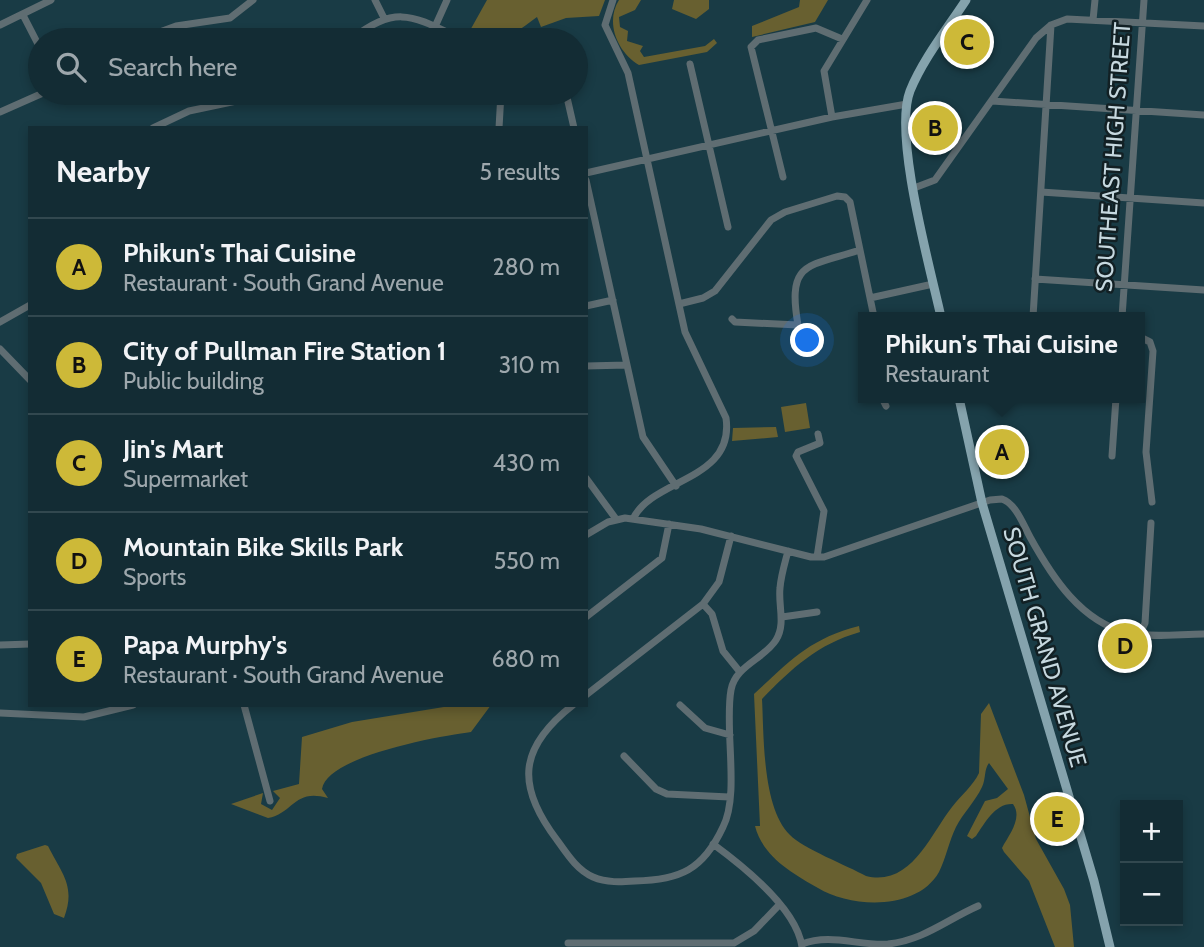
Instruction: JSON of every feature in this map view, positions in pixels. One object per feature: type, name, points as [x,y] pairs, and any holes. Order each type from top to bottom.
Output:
[{"type":"main road","points":[[940,312],[906,147],[906,104],[924,66],[966,0]]},
{"type":"main road","name":"SOUTH GRAND AVENUE","points":[[960,403],[982,503],[1094,881],[1110,947]]},
{"type":"street","points":[[0,25],[51,0]]},
{"type":"street","points":[[171,28],[230,18],[253,0]]},
{"type":"street","points":[[375,0],[384,18]]},
{"type":"street","points":[[369,28],[384,18],[405,17],[436,27],[447,0]]},
{"type":"street","points":[[613,0],[605,25],[628,73],[685,332],[726,418],[728,433],[721,452],[676,486],[639,506],[634,519]]},
{"type":"street","points":[[832,117],[824,71],[867,0]]},
{"type":"street","points":[[1093,20],[1094,0]]},
{"type":"street","name":"SOUTHEAST HIGH STREET","points":[[1122,312],[1143,0]]},
{"type":"street","points":[[23,15],[30,28]]},
{"type":"street","points":[[914,188],[935,180],[1042,31],[1051,25],[1067,19],[1204,26]]},
{"type":"street","points":[[1033,312],[1051,25]]},
{"type":"street","points":[[783,177],[751,47],[758,40],[816,28],[842,39]]},
{"type":"street","points":[[690,64],[728,227]]},
{"type":"street","points":[[0,112],[28,100]]},
{"type":"street","points":[[992,101],[1204,115]]},
{"type":"street","points":[[588,173],[832,117],[906,104]]},
{"type":"street","points":[[157,126],[189,111],[218,105]]},
{"type":"street","points":[[499,126],[500,105]]},
{"type":"street","points":[[569,105],[574,126]]},
{"type":"street","points":[[588,189],[643,438],[676,486]]},
{"type":"street","points":[[1041,192],[1204,203]]},
{"type":"street","points":[[679,304],[703,298],[715,291],[771,220],[785,212],[836,196],[845,197],[850,202],[873,312]]},
{"type":"street","points":[[732,320],[798,325],[793,294],[799,275],[806,268],[860,250]]},
{"type":"street","points":[[1035,279],[1204,290]]},
{"type":"street","points":[[870,299],[933,284]]},
{"type":"street","points":[[588,306],[613,300]]},
{"type":"street","points":[[0,322],[28,307]]},
{"type":"street","points":[[1145,340],[1150,342],[1153,351],[1146,452],[1152,502]]},
{"type":"street","points":[[0,349],[28,378]]},
{"type":"street","points":[[588,366],[627,365]]},
{"type":"street","points":[[1112,456],[1116,403]]},
{"type":"street","points":[[817,557],[823,508],[796,456],[798,452],[820,443],[818,433]]},
{"type":"street","points":[[588,481],[616,519]]},
{"type":"street","points":[[588,535],[616,519],[634,519],[731,536],[817,557],[982,503],[1002,499],[1011,504],[1038,551],[1087,613],[1109,627],[1140,634],[1204,634]]},
{"type":"street","points":[[1140,634],[1145,623],[1151,523]]},
{"type":"street","points":[[588,615],[662,558],[669,524]]},
{"type":"street","points":[[588,693],[703,604],[719,582],[731,536]]},
{"type":"street","points":[[570,707],[552,721],[536,743],[528,772],[533,802],[539,817],[572,861],[596,879],[613,882],[680,877],[692,870],[713,845],[727,817],[730,692],[740,673],[772,646],[781,628],[780,583],[788,551]]},
{"type":"street","points":[[703,604],[712,614],[723,651],[740,673]]},
{"type":"street","points":[[782,617],[817,612]]},
{"type":"street","points":[[0,645],[28,644]]},
{"type":"street","points":[[680,705],[705,728],[730,735]]},
{"type":"street","points":[[0,713],[84,717],[125,707]]},
{"type":"street","points":[[245,707],[270,801]]},
{"type":"street","points":[[624,756],[656,789],[667,794],[729,797]]},
{"type":"street","points":[[713,845],[734,860],[779,905],[797,930],[802,945],[825,938],[874,944],[909,940],[931,933],[978,906]]},
{"type":"street","points":[[568,943],[734,943],[754,931],[779,905]]},
{"type":"shaded area","points":[[487,0],[605,0],[599,16],[566,18],[541,27],[537,17],[521,28],[471,28]]},
{"type":"shaded area","points":[[619,0],[641,0],[635,10],[619,17],[620,27],[628,31],[627,41],[643,46],[640,51],[644,57],[705,46],[714,39],[717,43],[707,52],[639,65],[619,45],[613,27]]},
{"type":"shaded area","points":[[674,0],[709,0],[709,9],[696,19],[672,9]]},
{"type":"shaded area","points":[[800,0],[828,0],[815,22],[752,37],[752,26],[799,7]]},
{"type":"shaded area","points":[[806,403],[810,428],[785,432],[781,407]]},
{"type":"shaded area","points":[[776,427],[778,437],[732,441],[733,428]]},
{"type":"shaded area","points":[[859,626],[860,632],[831,643],[806,658],[762,699],[769,790],[781,823],[790,835],[804,845],[866,876],[895,874],[918,856],[979,773],[981,714],[989,703],[1024,795],[1036,839],[1070,905],[1074,947],[1055,947],[1029,881],[1002,848],[1016,821],[1013,804],[996,810],[972,839],[967,836],[985,801],[997,798],[1008,789],[989,763],[982,787],[956,827],[939,872],[929,885],[915,894],[883,902],[865,902],[832,895],[789,870],[765,847],[755,826],[760,826],[754,694],[790,661],[814,644]]},
{"type":"shaded area","points":[[1109,635],[1139,640],[1140,658],[1123,658],[1112,647]]},
{"type":"shaded area","points":[[444,707],[490,707],[471,732],[412,743],[343,767],[329,777],[322,789],[328,798],[308,796],[268,818],[231,804],[263,793],[261,804],[272,810],[280,798],[273,791],[299,784],[302,737],[352,722]]},
{"type":"shaded area","points":[[45,845],[66,880],[69,897],[64,918],[54,914],[41,883],[16,858],[17,854]]},
{"type":"place","name":"Jin's Mart","points":[[967,42]]},
{"type":"place","name":"City of Pullman Fire Station 1","points":[[935,128]]},
{"type":"place","name":"Phikun's Thai Cuisine","points":[[1002,452]]},
{"type":"place","name":"Mountain Bike Skills Park","points":[[1125,646]]},
{"type":"place","name":"Papa Murphy's","points":[[1057,819]]}]
